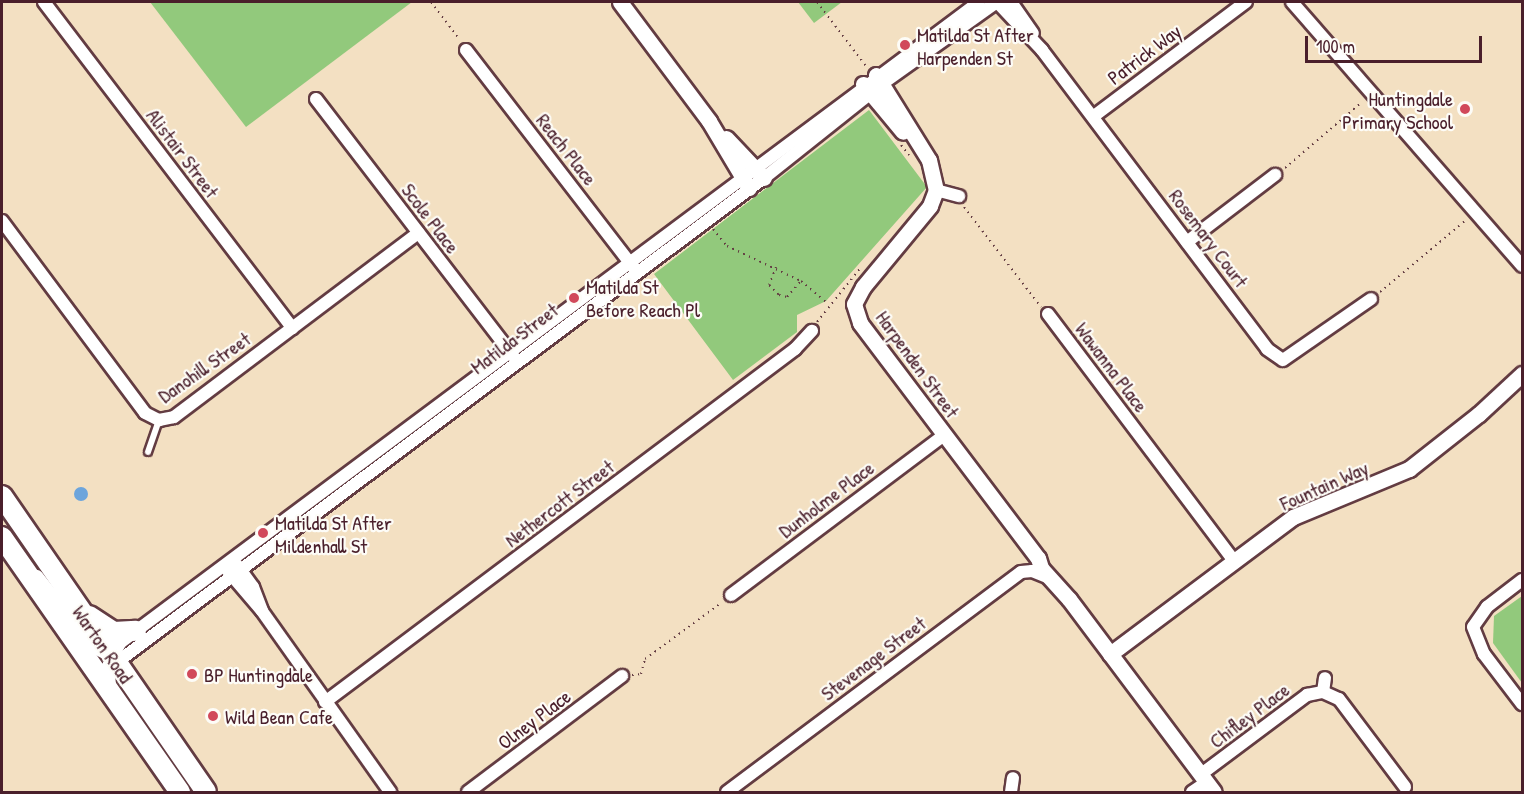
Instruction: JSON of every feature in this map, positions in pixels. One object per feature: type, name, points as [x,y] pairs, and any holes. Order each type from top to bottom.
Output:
[{"type":"main road","name":"Warton Road","points":[[2,496],[202,791]]},
{"type":"main road","name":"Warton Road","points":[[2,537],[180,792]]},
{"type":"main road","points":[[79,609],[114,633],[136,631]]},
{"type":"street","name":"Alistair Street","points":[[44,2],[291,328]]},
{"type":"street","points":[[620,2],[709,121],[746,184]]},
{"type":"street","name":"Matilda Street","points":[[111,656],[124,657],[233,569],[633,266],[760,174],[979,2]]},
{"type":"street","name":"Matilda Street","points":[[873,83],[997,2]]},
{"type":"street","name":"Rosemary Court","points":[[997,2],[1042,50],[1094,116],[1267,349],[1284,360],[1371,298]]},
{"type":"street","name":"Rosemary Court","points":[[1011,2],[1042,50]]},
{"type":"street","name":"Patrick Way","points":[[1094,116],[1246,2]]},
{"type":"street","points":[[1292,2],[1522,266]]},
{"type":"street","name":"Reach Place","points":[[466,50],[633,266]]},
{"type":"street","points":[[873,83],[929,160],[936,190],[959,196]]},
{"type":"street","name":"Scole Place","points":[[316,99],[513,356]]},
{"type":"street","points":[[709,121],[760,174]]},
{"type":"street","points":[[1186,242],[1275,175]]},
{"type":"street","name":"Harpenden Street","points":[[936,190],[930,206],[863,287],[855,304],[860,323],[1038,558],[1047,577],[1069,598],[1207,783]]},
{"type":"street","name":"Danohill Street","points":[[2,221],[145,412],[159,420],[174,417],[418,233]]},
{"type":"street","name":"Wawanna Place","points":[[1048,314],[1234,561]]},
{"type":"street","name":"Nethercott Street","points":[[325,702],[795,349],[812,331]]},
{"type":"street","name":"Fountain Way","points":[[1110,654],[1293,517],[1409,469],[1479,414],[1522,374]]},
{"type":"street","name":"Dunholme Place","points":[[731,595],[944,435]]},
{"type":"street","name":"Harpenden Street","points":[[1038,558],[1047,562],[1066,587],[1069,598]]},
{"type":"street","points":[[233,569],[253,587],[262,611],[390,792]]},
{"type":"street","name":"Matilda Street","points":[[111,656],[120,643],[136,631],[233,569]]},
{"type":"street","points":[[25,571],[41,577],[86,640],[99,653],[111,656],[107,678],[114,700]]},
{"type":"street","name":"Stevenage Street","points":[[727,792],[1021,572],[1032,571],[1047,577]]},
{"type":"street","points":[[1522,580],[1468,625],[1484,654],[1522,704]]},
{"type":"street","name":"Olney Place","points":[[468,792],[622,676]]},
{"type":"street","points":[[1325,678],[1323,692],[1339,699],[1405,787]]},
{"type":"street","name":"Chifley Place","points":[[1192,792],[1207,783],[1307,695],[1323,692]]},
{"type":"street","points":[[1011,792],[1013,778]]},
{"type":"lane","points":[[148,452],[159,420]]},
{"type":"path","points":[[431,2],[466,50]]},
{"type":"path","points":[[819,2],[873,83]]},
{"type":"path","points":[[1275,175],[1362,102]]},
{"type":"path","points":[[896,139],[913,160]]},
{"type":"path","name":"Wawanna Place","points":[[959,196],[1048,314]]},
{"type":"path","points":[[1371,298],[1465,221]]},
{"type":"path","points":[[711,227],[727,246],[801,280],[828,304]]},
{"type":"path","points":[[812,331],[828,304],[869,260]]},
{"type":"path","points":[[776,267],[769,278],[772,291],[787,297],[801,280]]},
{"type":"path","points":[[622,676],[641,674],[645,659],[731,595]]},
{"type":"green space","points":[[150,2],[412,2],[246,127]]},
{"type":"green space","points":[[798,2],[842,2],[814,23]]},
{"type":"green space","points":[[869,110],[927,187],[826,301],[797,315],[797,332],[733,380],[654,274]]},
{"type":"green space","points":[[1522,596],[1522,683],[1493,643],[1494,616]]},
{"type":"water","points":[[81,487],[86,489],[88,494],[86,499],[81,501],[76,499],[74,494],[76,489]]},
{"type":"place","name":"Matilda St After Harpenden St","points":[[905,45]]},
{"type":"place","name":"Huntingdale Primary School","points":[[1465,109]]},
{"type":"place","name":"Matilda St Before Reach Pl","points":[[574,298]]},
{"type":"place","name":"Matilda St After Mildenhall St","points":[[263,533]]},
{"type":"place","name":"BP Huntingdale","points":[[192,674]]},
{"type":"place","name":"Wild Bean Cafe","points":[[213,716]]}]
